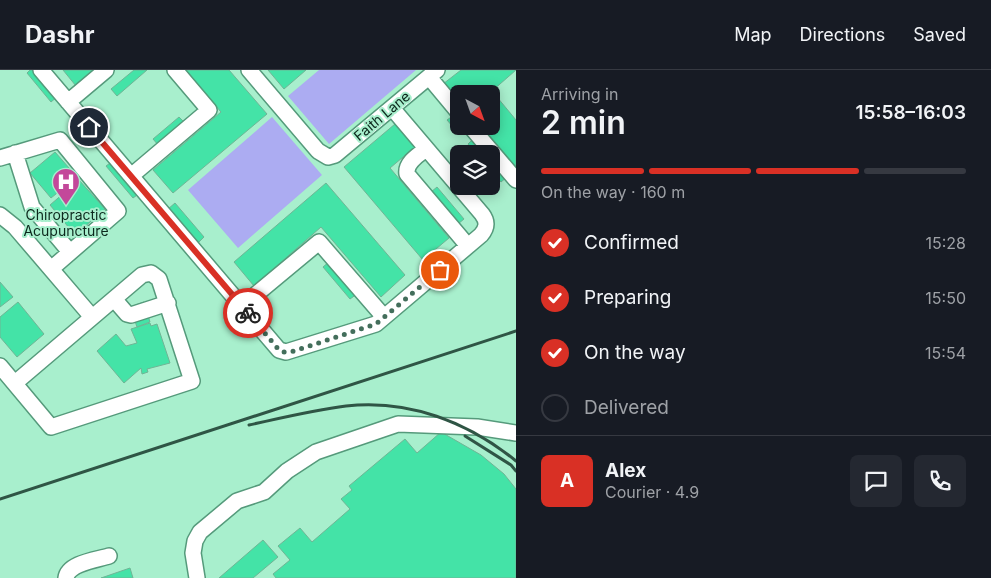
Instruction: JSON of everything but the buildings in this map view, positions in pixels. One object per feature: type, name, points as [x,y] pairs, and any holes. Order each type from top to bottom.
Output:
[{"type":"street","points":[[40,70],[279,350],[286,352],[372,325],[384,317],[484,232],[486,227],[485,218],[392,108]]},
{"type":"street","points":[[68,102],[106,70]]},
{"type":"street","points":[[131,176],[209,110],[175,70]]},
{"type":"street","name":"Faith Lane","points":[[249,70],[318,151],[325,156],[332,157],[433,74]]},
{"type":"street","points":[[433,74],[450,100]]},
{"type":"street","points":[[478,135],[516,180]]},
{"type":"street","points":[[0,158],[60,140],[118,211],[51,269]]},
{"type":"street","points":[[426,148],[409,164],[406,174],[468,246]]},
{"type":"street","points":[[15,153],[32,207],[70,252]]},
{"type":"street","points":[[0,215],[15,227],[92,317]]},
{"type":"street","points":[[242,306],[319,242],[384,317]]},
{"type":"street","points":[[0,366],[15,384],[51,426],[192,380],[160,279],[151,273],[142,275],[15,384]]},
{"type":"street","points":[[114,299],[127,314],[131,315],[168,303]]},
{"type":"street","points":[[197,578],[193,552],[195,541],[200,532],[237,501],[264,492],[287,471],[316,452],[398,424],[477,427],[516,433]]},
{"type":"street","points":[[66,578],[68,572],[73,567],[109,556]]},
{"type":"shaded area","points":[[319,70],[416,70],[329,144],[288,96]]},
{"type":"shaded area","points":[[272,117],[322,175],[238,248],[188,190]]},
{"type":"railway","points":[[0,499],[516,331]]},
{"type":"railway","points":[[249,425],[346,406],[392,406],[437,416],[458,425],[478,435],[516,461]]},
{"type":"railway","points":[[465,436],[511,465],[516,471]]},
{"type":"way so far","points":[[248,313],[279,350],[291,352],[376,324],[440,270]]},
{"type":"place","name":"Chiropractic Acupuncture","points":[[66,206]]},
{"type":"route","points":[[89,127],[248,313]]}]
